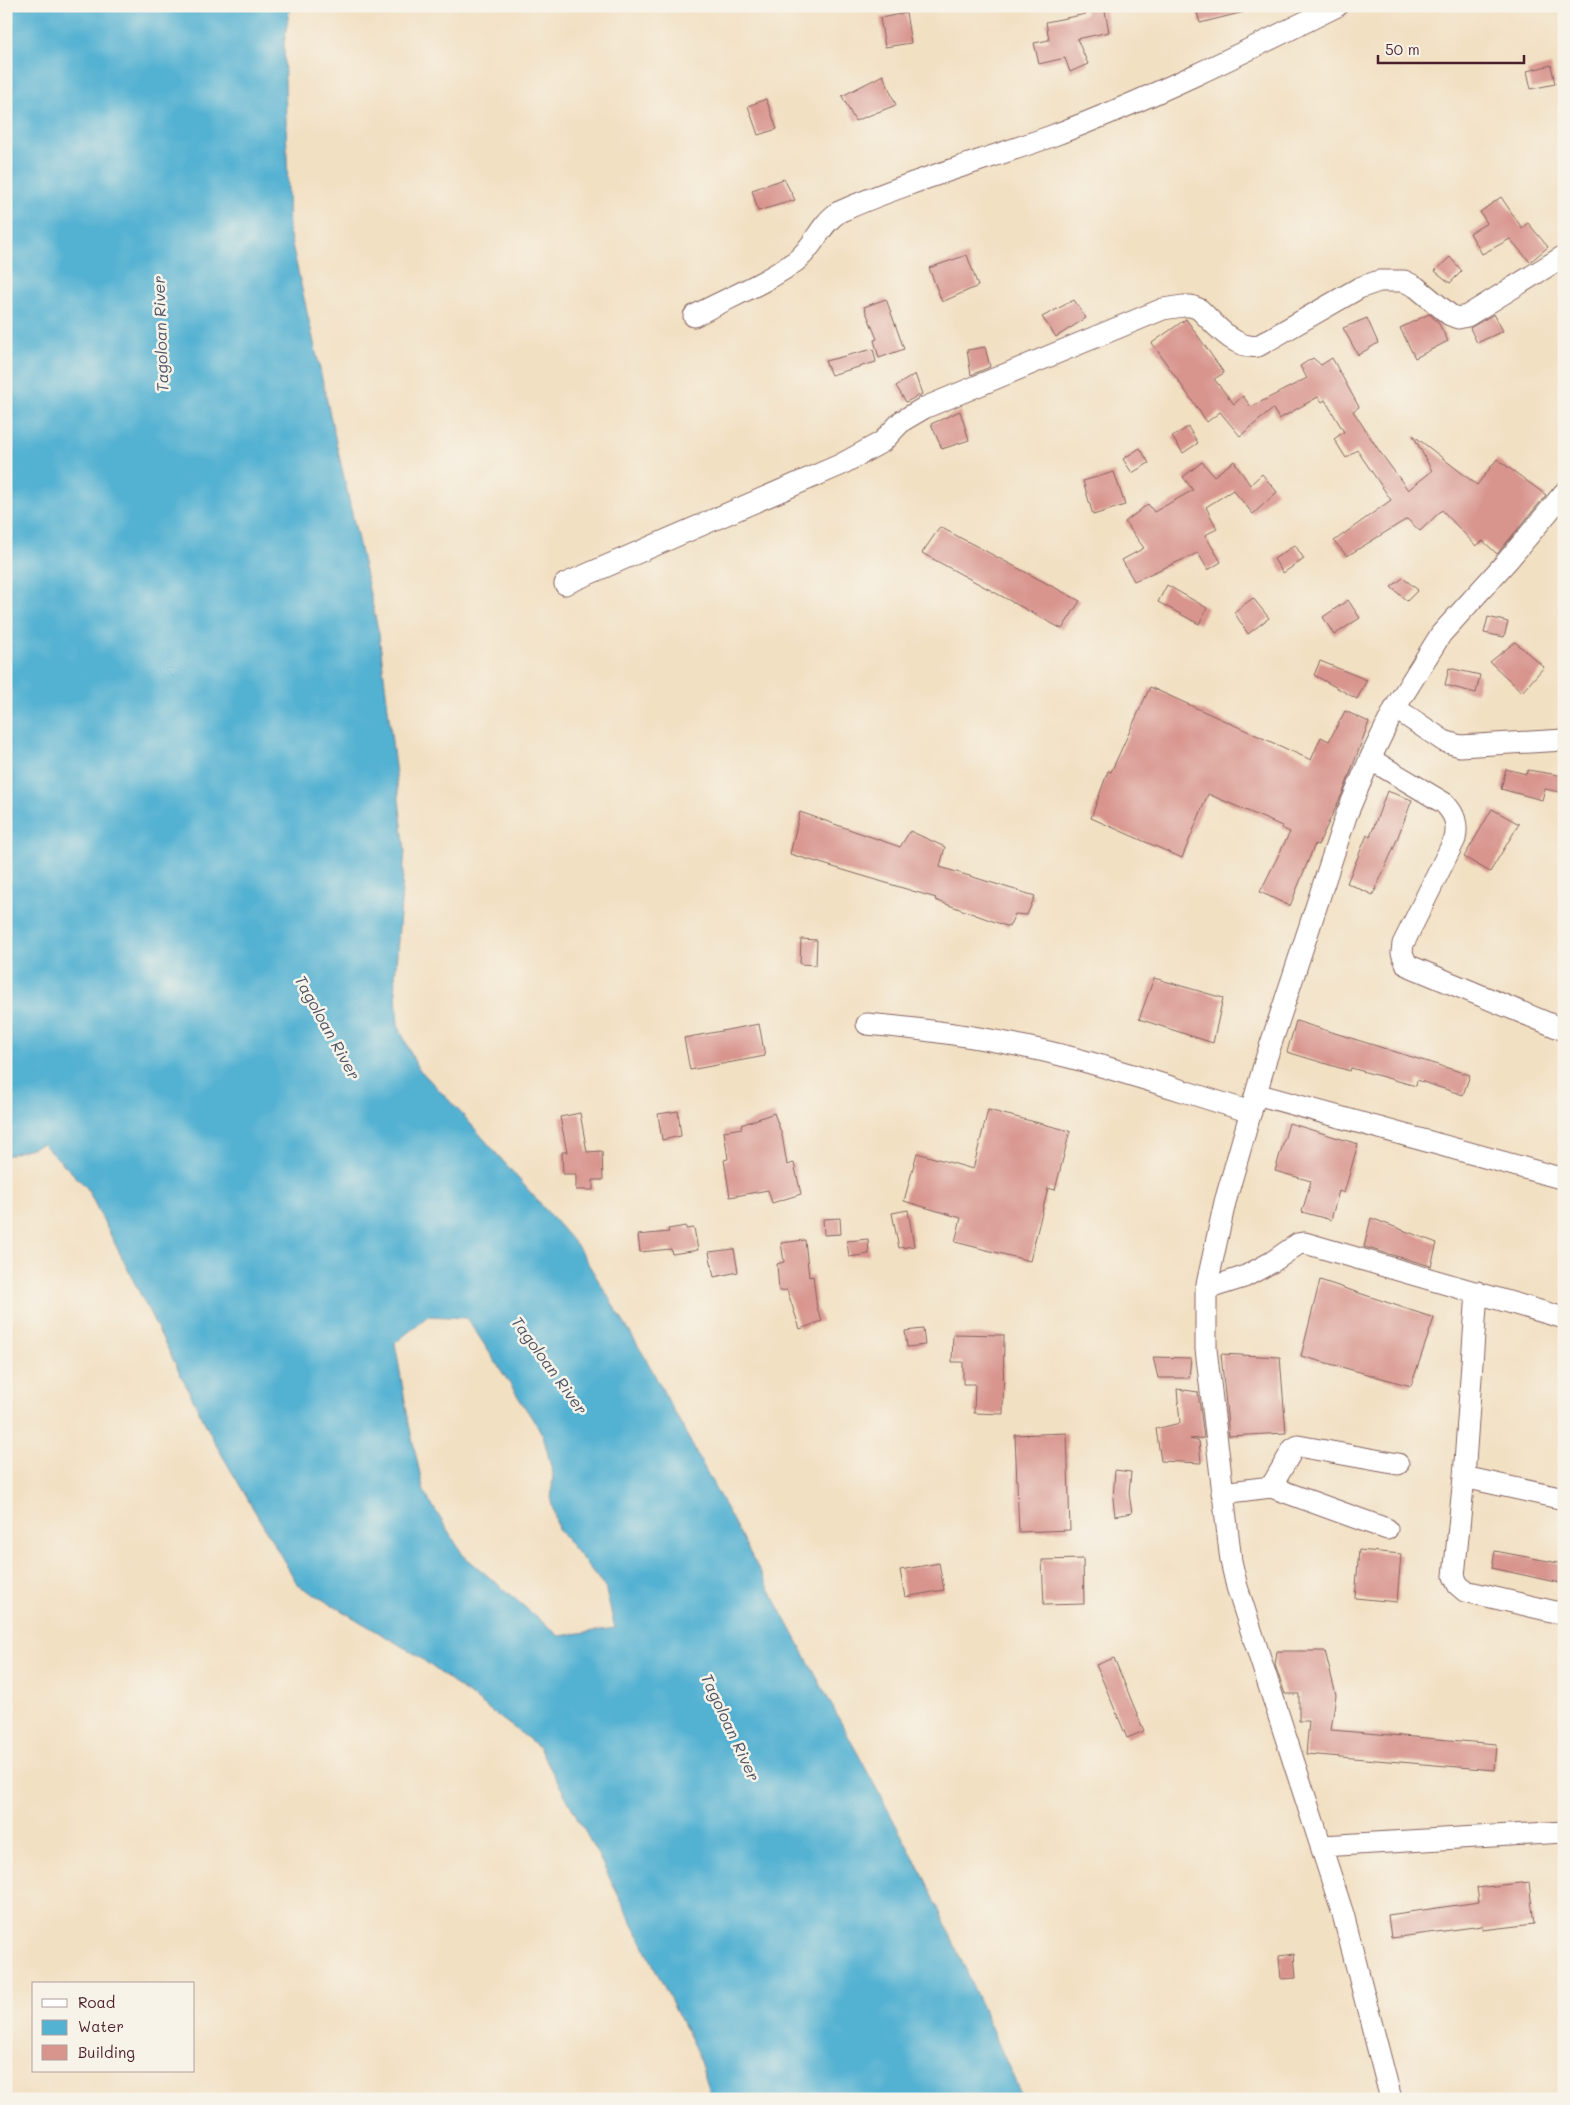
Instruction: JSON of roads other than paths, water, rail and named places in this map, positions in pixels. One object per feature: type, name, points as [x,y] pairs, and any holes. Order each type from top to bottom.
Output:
[{"type":"street","points":[[694,316],[779,272],[796,260],[804,254],[826,222],[839,212],[947,171],[1048,137],[1156,94],[1338,6]]},
{"type":"street","points":[[565,584],[840,465],[882,442],[902,421],[924,408],[1163,309],[1191,306],[1199,310],[1236,343],[1249,348],[1258,346],[1359,288],[1379,281],[1404,281],[1416,286],[1450,315],[1458,318],[1467,316],[1564,256]]},
{"type":"street","points":[[1391,2099],[1343,1914],[1237,1587],[1231,1561],[1206,1349],[1206,1289],[1225,1202],[1254,1103],[1346,816],[1370,759],[1395,708],[1441,634],[1508,560],[1564,493]]},
{"type":"street","points":[[1395,708],[1444,741],[1452,744],[1480,745],[1564,740]]},
{"type":"street","points":[[1370,759],[1444,803],[1452,810],[1456,820],[1455,839],[1403,944],[1402,953],[1407,966],[1564,1030]]},
{"type":"street","points":[[867,1024],[922,1028],[1027,1047],[1564,1179]]},
{"type":"street","points":[[1206,1289],[1244,1276],[1272,1262],[1298,1244],[1305,1243],[1564,1318]]},
{"type":"street","points":[[1477,1292],[1464,1477],[1454,1570],[1458,1585],[1465,1591],[1564,1614]]},
{"type":"street","points":[[1271,1487],[1293,1449],[1302,1445],[1398,1464]]},
{"type":"street","points":[[1464,1477],[1564,1499]]},
{"type":"street","points":[[1222,1493],[1271,1487],[1387,1529]]},
{"type":"street","points":[[1322,1846],[1564,1832]]},
{"type":"water","name":"Tagoloan River","points":[[6,6],[290,6],[284,43],[289,231],[379,634],[405,850],[395,978],[398,1025],[417,1067],[462,1114],[578,1247],[646,1359],[926,1881],[1023,2099],[712,2099],[697,2052],[598,1855],[538,1746],[415,1654],[298,1585],[215,1443],[87,1188],[43,1144],[6,1156]],"holes":[[[428,1316],[467,1318],[543,1435],[553,1474],[551,1501],[558,1529],[605,1587],[615,1628],[559,1636],[463,1555],[424,1492],[409,1424],[395,1343]]]}]
